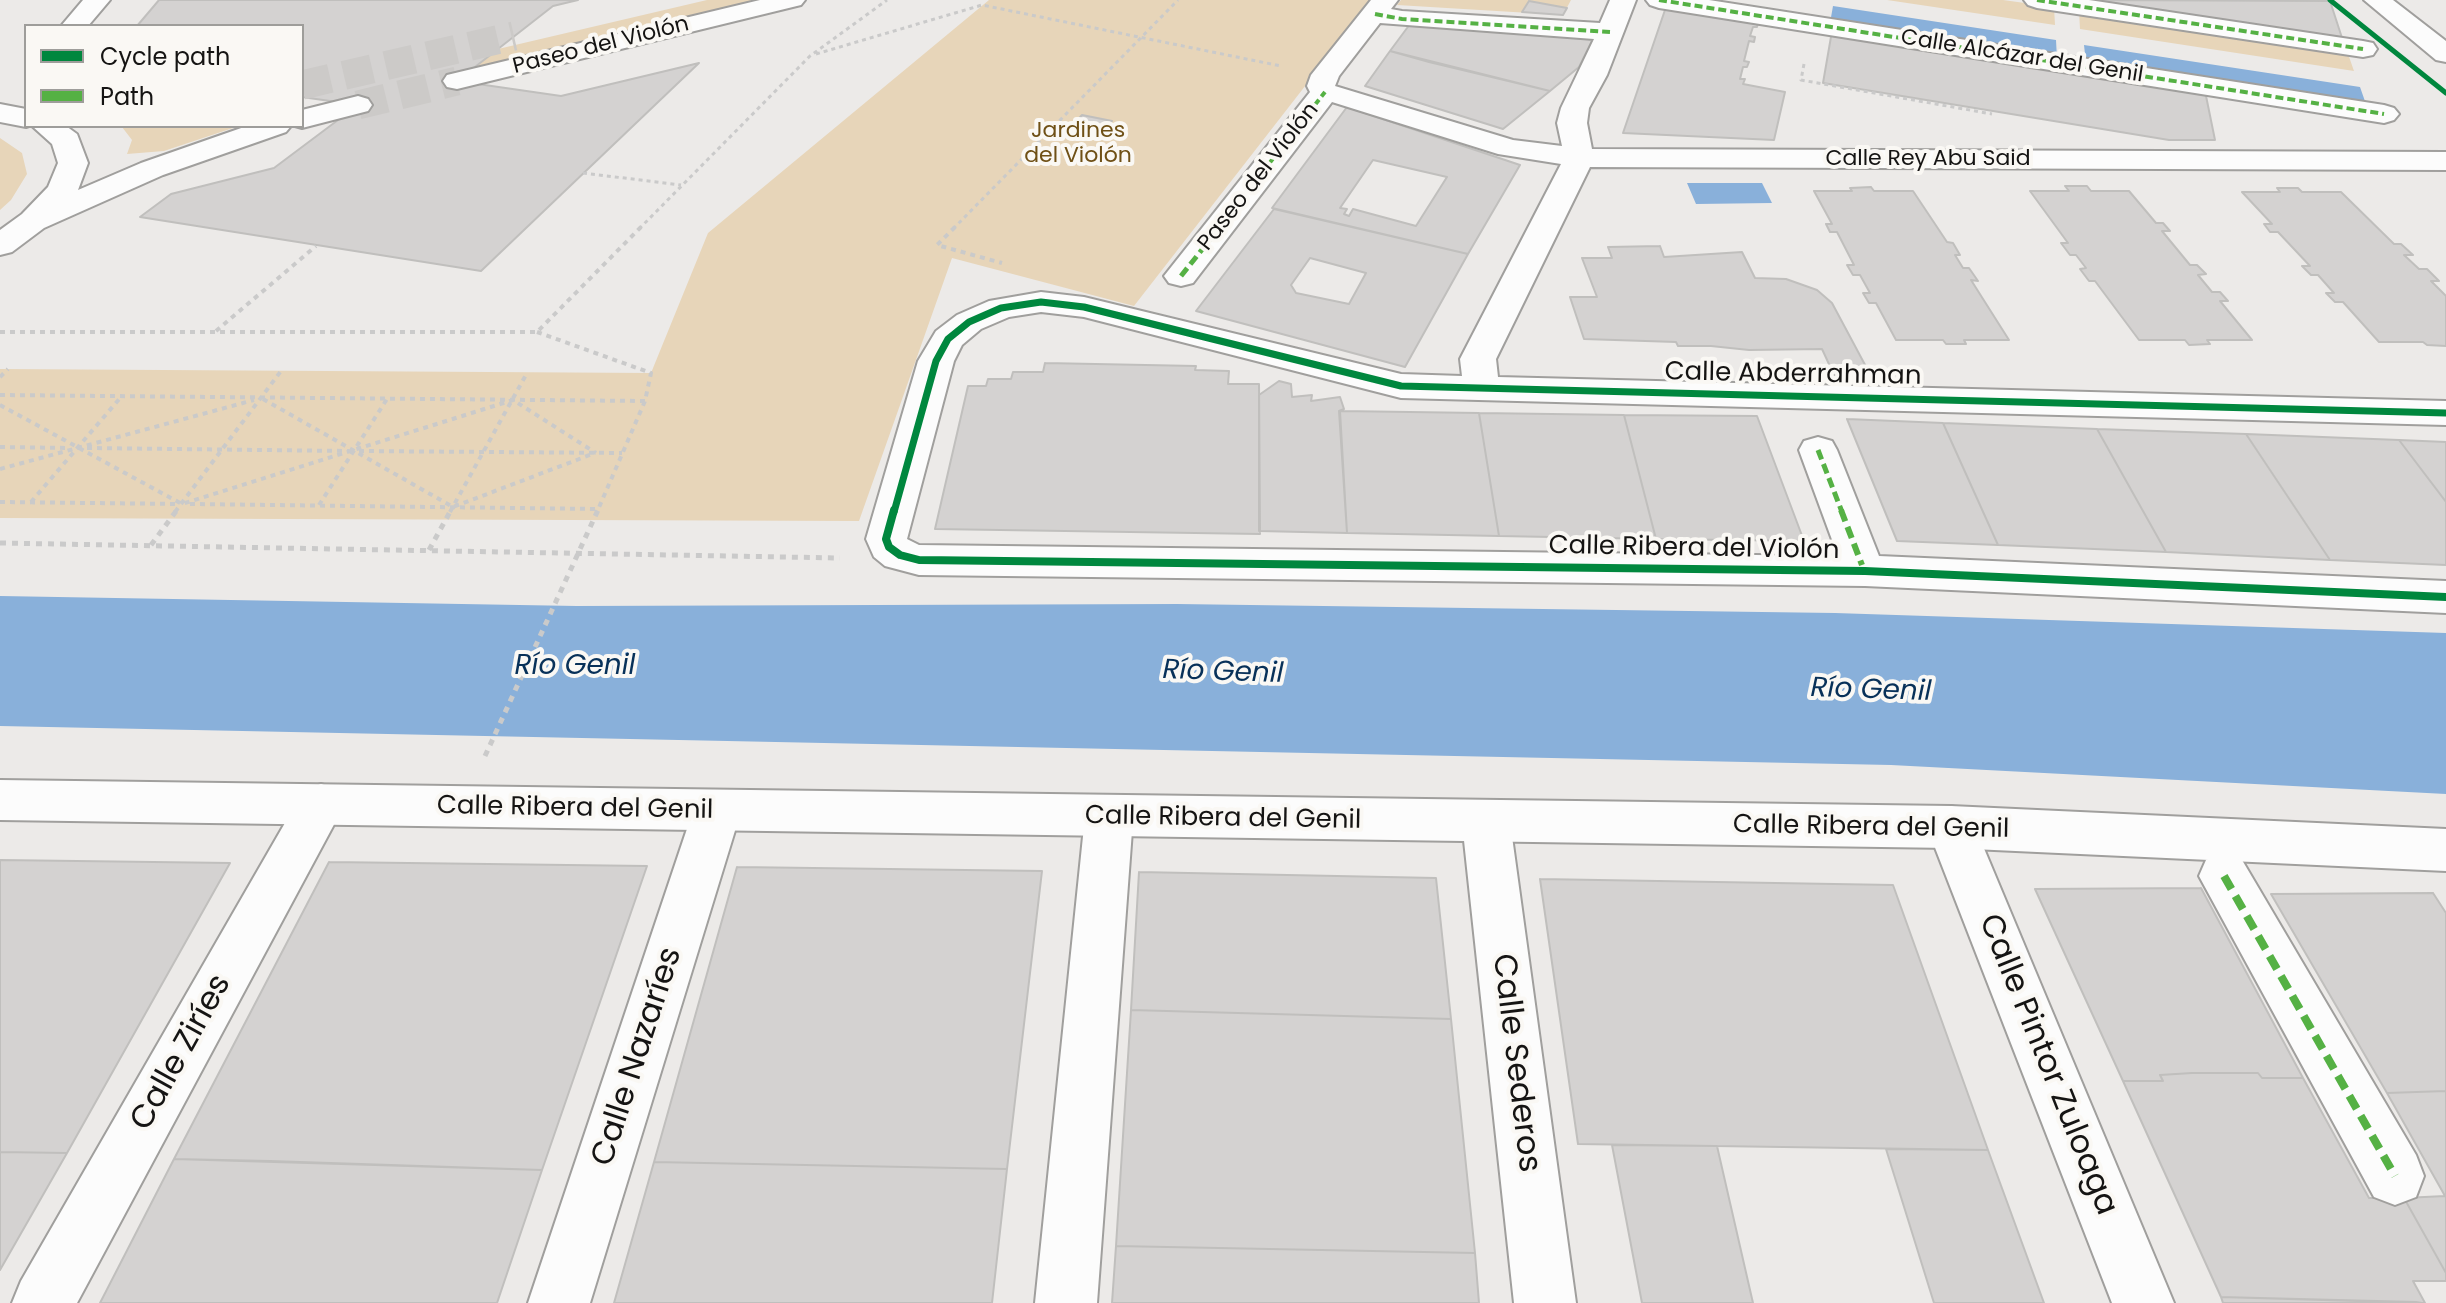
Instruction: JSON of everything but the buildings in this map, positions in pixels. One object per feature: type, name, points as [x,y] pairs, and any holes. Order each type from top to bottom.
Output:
[{"type":"street","points":[[76,24],[97,0]]},
{"type":"street","name":"Paseo del Violón","points":[[457,81],[792,0]]},
{"type":"street","points":[[1481,387],[1478,359],[1579,158],[1572,123],[1623,0]]},
{"type":"street","name":"Calle Alcázar del Genil","points":[[1659,0],[2384,114]]},
{"type":"street","points":[[2037,0],[2363,49]]},
{"type":"street","points":[[2377,0],[2446,54]]},
{"type":"street","points":[[1380,7],[1402,19],[1610,32]]},
{"type":"street","name":"Paseo del Violón","points":[[1181,276],[1325,92],[1321,86],[1325,75],[1380,7]]},
{"type":"street","name":"Calle Rey Abu Said","points":[[1325,92],[1354,98],[1509,148],[1579,158],[2446,161]]},
{"type":"street","points":[[304,118],[358,105]]},
{"type":"street","points":[[0,113],[24,118]]},
{"type":"street","points":[[0,245],[33,221],[62,190],[73,163],[66,140],[50,128]]},
{"type":"street","points":[[33,221],[152,169],[270,128]]},
{"type":"street","name":"Calle Abderrahman","points":[[940,559],[919,560],[900,555],[889,547],[886,539],[936,361],[948,339],[969,322],[1001,308],[1041,302],[1084,307],[1401,386],[2446,413]]},
{"type":"street","points":[[1818,450],[1862,565]]},
{"type":"street","name":"Calle Ribera del Violón","points":[[940,559],[1865,571],[2446,597]]},
{"type":"street","name":"Calle Ribera del Genil","points":[[0,800],[1951,827],[2446,850]]},
{"type":"street","name":"Calle Ziríes","points":[[43,1303],[321,804]]},
{"type":"street","name":"Calle Nazaríes","points":[[559,1303],[717,811]]},
{"type":"street","points":[[1066,1303],[1109,817]]},
{"type":"street","name":"Calle Sederos","points":[[1486,822],[1545,1303]]},
{"type":"street","name":"Calle Pintor Zuloaga","points":[[1951,827],[2143,1303]]},
{"type":"street","points":[[2224,876],[2395,1176]]},
{"type":"path","points":[[537,332],[810,56],[887,0]]},
{"type":"path","points":[[937,245],[1178,0]]},
{"type":"path","points":[[810,56],[982,5],[1290,68]]},
{"type":"path","points":[[1812,24],[1801,80],[2004,116]]},
{"type":"path","points":[[583,173],[682,185]]},
{"type":"path","points":[[216,331],[316,246]]},
{"type":"path","points":[[0,332],[537,332],[651,373],[645,401],[564,588],[483,760]]},
{"type":"path","points":[[0,377],[8,369]]},
{"type":"path","points":[[151,546],[281,371]]},
{"type":"path","points":[[429,550],[527,373]]},
{"type":"path","points":[[0,395],[645,401]]},
{"type":"path","points":[[31,503],[121,396]]},
{"type":"path","points":[[0,469],[260,398],[453,507]]},
{"type":"path","points":[[318,506],[388,399]]},
{"type":"path","points":[[0,405],[182,504],[513,400]]},
{"type":"path","points":[[513,400],[596,453]]},
{"type":"path","points":[[0,447],[622,453]]},
{"type":"path","points":[[453,507],[596,453]]},
{"type":"path","points":[[0,502],[597,509]]},
{"type":"path","points":[[0,543],[845,558]]},
{"type":"green space","points":[[707,0],[755,0],[450,73],[417,68]]},
{"type":"green space","name":"Jardines del Violón","points":[[989,0],[1372,0],[1134,306],[952,258],[859,521],[0,518],[0,369],[651,373],[708,233]]},
{"type":"green space","points":[[1401,0],[1571,0],[1563,15],[1397,5]]},
{"type":"green space","points":[[1887,0],[2003,0],[2054,7],[2055,25]]},
{"type":"green space","points":[[2079,11],[2347,51],[2354,71],[2080,29]]},
{"type":"green space","points":[[123,128],[233,128],[164,151],[127,154],[132,140]]},
{"type":"green space","points":[[0,138],[22,153],[27,174],[11,200],[0,210]]},
{"type":"water","points":[[1833,6],[2056,40],[2057,59],[1830,23]]},
{"type":"water","points":[[2084,45],[2360,87],[2367,107],[2086,63]]},
{"type":"water","points":[[1687,183],[1762,183],[1772,203],[1696,204]]},
{"type":"water","name":"Río Genil","points":[[0,596],[577,606],[1177,604],[1835,613],[2446,633],[2446,794],[1891,765],[0,726]]},
{"type":"tunnel","points":[[304,85],[514,36]]},
{"type":"tunnel","points":[[358,105],[457,81]]},
{"type":"marked path","points":[[1659,0],[2384,114]]},
{"type":"marked path","points":[[2037,0],[2363,49]]},
{"type":"marked path","points":[[1375,14],[1402,19],[1610,32]]},
{"type":"marked path","points":[[1181,276],[1325,92]]},
{"type":"marked path","points":[[1818,450],[1862,565]]},
{"type":"marked path","points":[[2224,876],[2395,1176]]},
{"type":"cycle path","points":[[2330,0],[2446,93]]},
{"type":"cycle path","points":[[2446,413],[1401,386],[1084,307],[1041,302],[1001,308],[969,322],[948,339],[936,361],[886,539],[889,547],[900,555],[919,560],[1865,571],[2446,597]]}]
